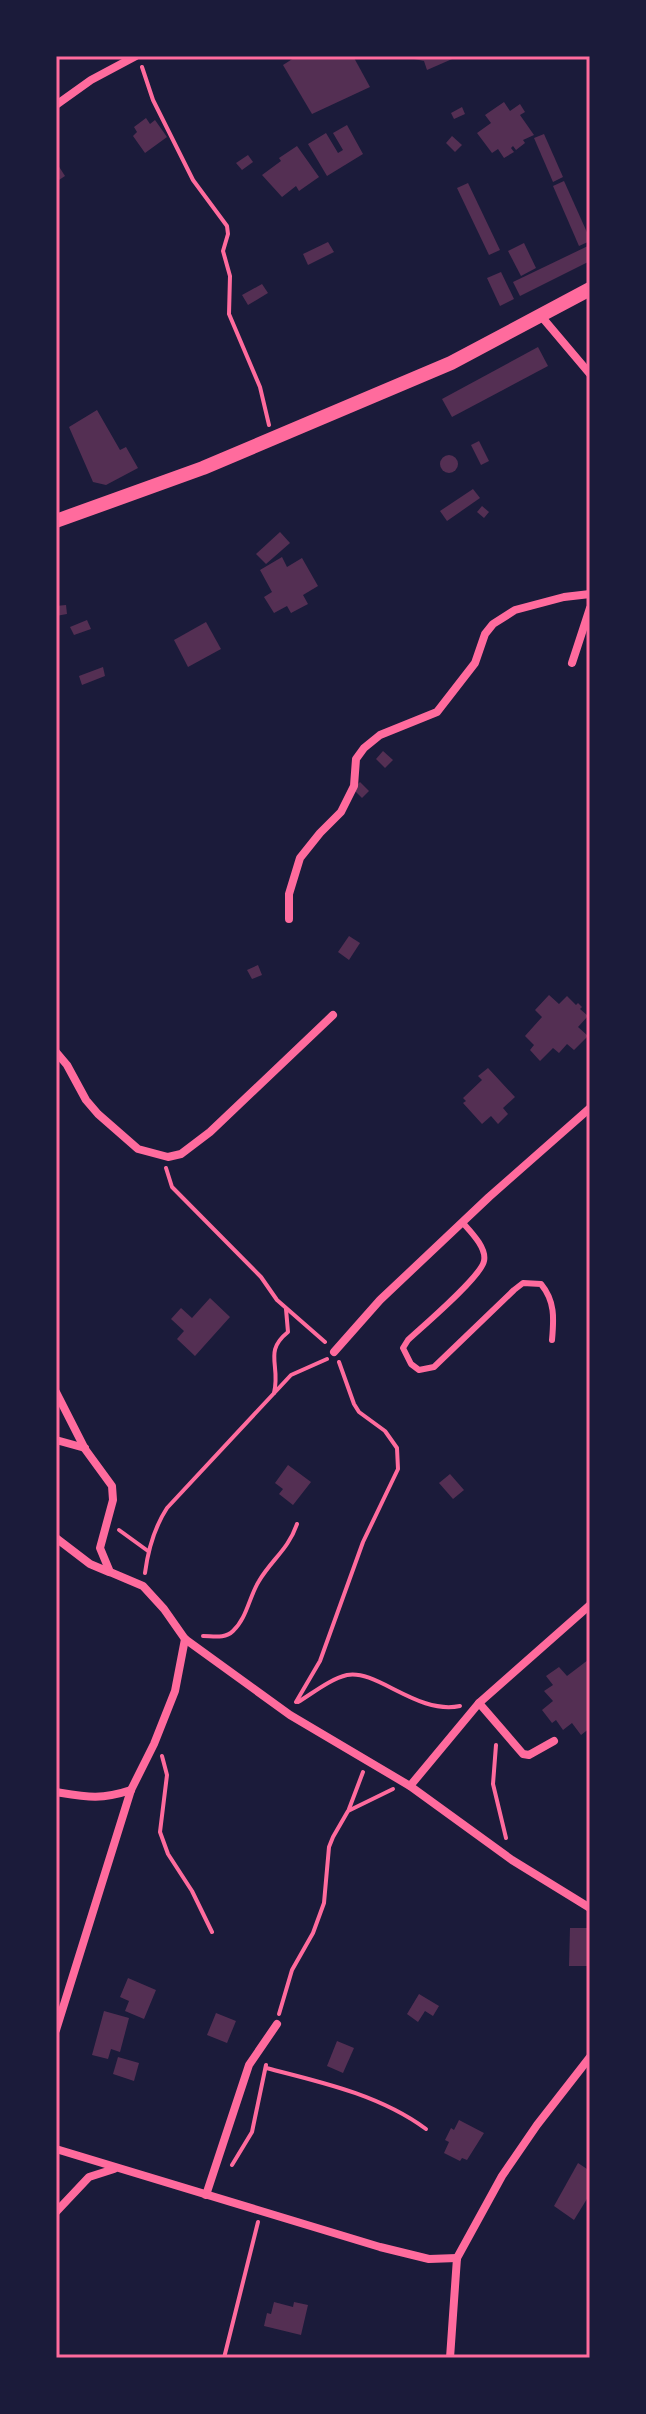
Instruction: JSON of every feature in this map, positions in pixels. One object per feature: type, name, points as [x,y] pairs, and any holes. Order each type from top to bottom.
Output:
[{"type":"street","points":[[56,105],[91,80],[138,56]]},
{"type":"street","points":[[56,521],[203,468],[451,363],[590,289]]},
{"type":"street","points":[[541,316],[590,374]]},
{"type":"street","points":[[289,919],[289,894],[300,858],[341,812],[354,786],[356,759],[364,748],[380,735],[437,712],[475,663],[485,634],[493,624],[515,610],[564,597],[590,594]]},
{"type":"street","points":[[572,663],[590,608]]},
{"type":"street","points":[[56,1052],[67,1065],[86,1100],[138,1149],[166,1156],[181,1154],[210,1132],[333,1015]]},
{"type":"street","points":[[334,1352],[380,1300],[590,1108]]},
{"type":"street","points":[[56,1392],[85,1449],[110,1481],[114,1492],[100,1548],[110,1572]]},
{"type":"street","points":[[56,1440],[85,1449]]},
{"type":"street","points":[[56,1538],[90,1564],[143,1586],[182,1635],[290,1715],[408,1785],[512,1860],[590,1908]]},
{"type":"street","points":[[408,1785],[479,1703],[590,1605]]},
{"type":"street","points":[[56,2030],[131,1790],[175,1691],[182,1635]]},
{"type":"street","points":[[479,1703],[523,1754],[529,1755],[554,1741]]},
{"type":"street","points":[[56,1792],[109,1798],[131,1790]]},
{"type":"street","points":[[206,2195],[249,2065],[277,2024]]},
{"type":"street","points":[[450,2358],[457,2258],[502,2176],[590,2057]]},
{"type":"street","points":[[56,2149],[413,2256],[457,2258]]},
{"type":"street","points":[[56,2212],[89,2177],[115,2169]]},
{"type":"lane","points":[[463,1223],[481,1247],[485,1258],[483,1265],[408,1340],[403,1348],[411,1364],[419,1370],[434,1367],[514,1290],[531,1282],[541,1284],[552,1302],[552,1340]]},
{"type":"path","points":[[138,56],[145,82],[193,180],[227,226],[223,251],[230,276],[229,314],[260,387],[271,440]]},
{"type":"path","points":[[166,1156],[167,1178],[172,1187],[261,1277],[286,1309],[334,1352],[359,1412],[385,1431],[397,1448],[398,1469],[363,1542],[320,1661],[296,1703],[334,1680],[358,1675],[434,1706],[446,1708],[479,1703]]},
{"type":"path","points":[[273,1395],[277,1374],[275,1346],[279,1337],[288,1332],[286,1309]]},
{"type":"path","points":[[143,1586],[148,1551],[159,1520],[167,1508],[296,1371],[322,1362],[334,1352]]},
{"type":"path","points":[[113,1500],[119,1532],[148,1551]]},
{"type":"path","points":[[182,1635],[219,1637],[233,1631],[247,1609],[258,1581],[291,1541],[297,1524]]},
{"type":"path","points":[[496,1724],[493,1784],[512,1860]]},
{"type":"path","points":[[154,1744],[167,1775],[160,1832],[168,1854],[192,1891],[212,1932]]},
{"type":"path","points":[[277,2024],[292,1970],[313,1933],[324,1903],[329,1847],[348,1811],[367,1762]]},
{"type":"path","points":[[348,1811],[408,1785]]},
{"type":"path","points":[[228,2172],[252,2132],[268,2054]]},
{"type":"path","points":[[266,2068],[375,2100],[402,2111],[426,2129]]},
{"type":"path","points":[[224,2358],[261,2212]]},
{"type":"building","points":[[297,56],[353,56],[370,87],[312,114],[283,65]]},
{"type":"building","points":[[414,56],[459,56],[427,70],[424,61],[414,59]]},
{"type":"building","points":[[504,102],[510,111],[520,104],[525,112],[520,115],[534,135],[523,140],[525,143],[516,150],[513,146],[514,152],[504,158],[498,149],[492,153],[477,133],[491,123],[485,115]]},
{"type":"building","points":[[462,107],[465,114],[454,119],[451,113]]},
{"type":"building","points":[[146,118],[150,124],[155,120],[167,137],[145,153],[133,136],[137,132],[134,127]]},
{"type":"building","points":[[347,125],[363,154],[327,176],[308,144],[326,133],[338,153],[343,150],[333,133]]},
{"type":"building","points":[[544,134],[563,177],[553,182],[534,138]]},
{"type":"building","points":[[452,136],[462,145],[455,152],[446,143]]},
{"type":"building","points":[[297,146],[319,177],[299,191],[296,186],[282,197],[262,175]]},
{"type":"building","points":[[248,155],[253,162],[242,170],[236,163]]},
{"type":"building","points":[[56,162],[65,176],[56,182]]},
{"type":"building","points":[[564,181],[590,239],[579,246],[553,186]]},
{"type":"building","points":[[468,183],[500,250],[489,255],[457,188]]},
{"type":"building","points":[[328,242],[334,252],[308,265],[303,254]]},
{"type":"building","points":[[524,243],[536,268],[521,276],[508,251]]},
{"type":"building","points":[[590,245],[590,261],[520,296],[513,282]]},
{"type":"building","points":[[501,272],[514,299],[500,306],[487,278]]},
{"type":"building","points":[[262,284],[268,293],[248,305],[242,295]]},
{"type":"building","points":[[538,347],[548,366],[452,417],[442,399]]},
{"type":"building","points":[[97,410],[120,450],[126,447],[138,468],[106,485],[93,482],[69,427]]},
{"type":"building","points":[[479,441],[489,461],[481,465],[471,445]]},
{"type":"building","points":[[449,455],[458,464],[449,473],[440,464]]},
{"type":"building","points":[[473,489],[480,498],[447,521],[440,511]]},
{"type":"building","points":[[482,506],[489,512],[484,518],[477,512]]},
{"type":"building","points":[[280,532],[290,543],[266,564],[256,554]]},
{"type":"building","points":[[282,557],[287,567],[302,558],[318,586],[303,595],[308,604],[291,613],[287,606],[274,613],[264,597],[272,592],[260,570]]},
{"type":"building","points":[[66,605],[67,614],[56,616],[56,606]]},
{"type":"building","points":[[87,620],[91,629],[74,635],[70,627]]},
{"type":"building","points":[[206,622],[221,649],[188,667],[174,640]]},
{"type":"building","points":[[103,667],[105,676],[82,685],[79,676]]},
{"type":"building","points":[[383,751],[393,760],[385,768],[376,759]]},
{"type":"building","points":[[360,782],[369,791],[362,798],[353,789]]},
{"type":"building","points":[[349,936],[360,943],[349,960],[338,952]]},
{"type":"building","points":[[258,965],[262,975],[252,979],[247,970]]},
{"type":"building","points":[[549,995],[559,1004],[567,996],[582,1007],[580,1009],[588,1016],[578,1027],[588,1036],[574,1050],[567,1044],[559,1053],[553,1048],[540,1061],[530,1050],[534,1045],[525,1036],[542,1017],[535,1010]]},
{"type":"building","points":[[488,1068],[515,1097],[503,1108],[508,1114],[498,1124],[491,1116],[482,1124],[463,1103],[466,1101],[463,1098],[482,1080],[478,1076]]},
{"type":"building","points":[[210,1298],[230,1317],[195,1356],[177,1339],[184,1331],[171,1319],[181,1308],[192,1318]]},
{"type":"building","points":[[288,1465],[311,1482],[293,1505],[279,1494],[283,1489],[275,1483]]},
{"type":"building","points":[[450,1474],[464,1490],[453,1499],[439,1483]]},
{"type":"building","points":[[588,1660],[590,1728],[581,1735],[572,1723],[563,1730],[556,1720],[552,1723],[542,1710],[553,1701],[544,1691],[553,1685],[546,1676],[559,1667],[567,1676]]},
{"type":"building","points":[[570,1928],[590,1928],[590,1966],[569,1966]]},
{"type":"building","points":[[128,1978],[156,1990],[144,2019],[125,2011],[129,2001],[120,1997]]},
{"type":"building","points":[[419,1994],[439,2006],[433,2016],[425,2011],[418,2022],[407,2014]]},
{"type":"building","points":[[104,2011],[129,2018],[120,2052],[111,2049],[108,2059],[92,2055]]},
{"type":"building","points":[[216,2013],[236,2021],[227,2043],[207,2035]]},
{"type":"building","points":[[337,2041],[354,2048],[343,2073],[327,2066]]},
{"type":"building","points":[[118,2057],[139,2063],[134,2081],[113,2074]]},
{"type":"building","points":[[459,2120],[484,2133],[467,2160],[462,2158],[460,2161],[444,2153],[449,2142],[445,2140]]},
{"type":"building","points":[[578,2163],[590,2171],[590,2194],[574,2220],[554,2206]]},
{"type":"building","points":[[274,2302],[293,2307],[294,2302],[308,2305],[301,2335],[264,2326]]}]
